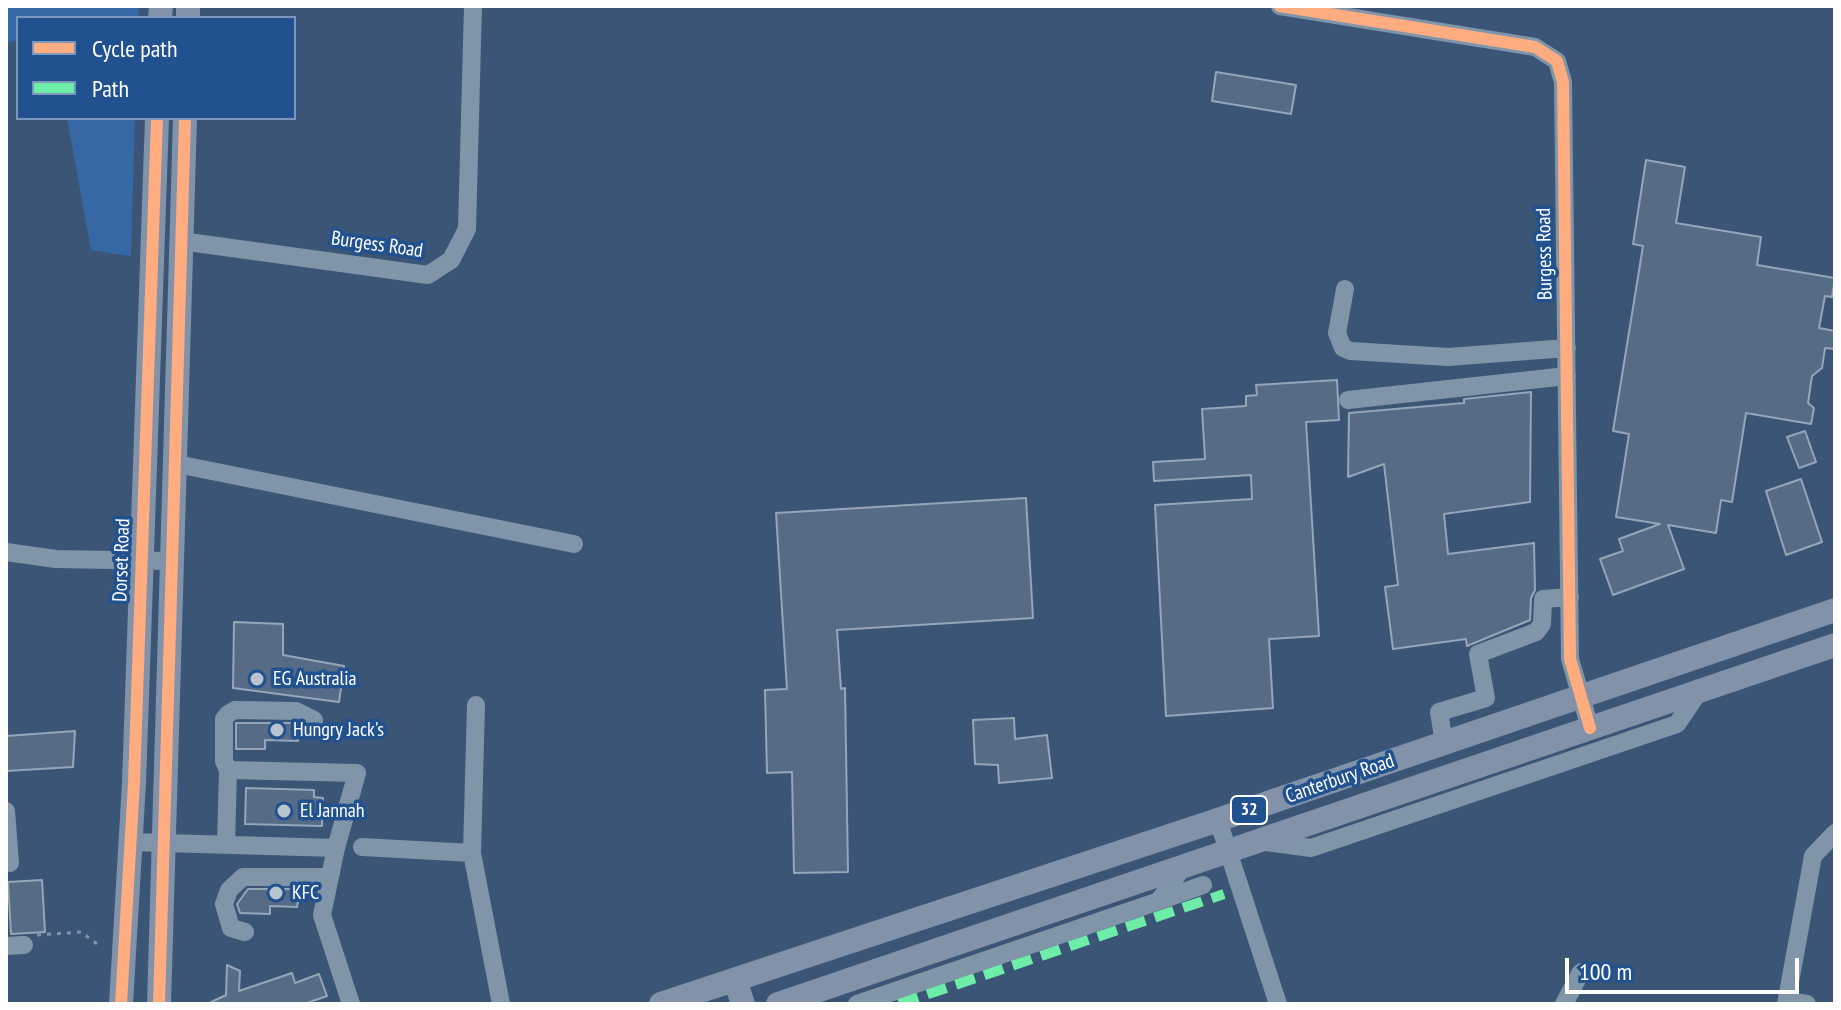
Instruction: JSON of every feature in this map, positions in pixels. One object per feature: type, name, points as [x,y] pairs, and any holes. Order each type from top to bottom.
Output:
[{"type":"main road","name":"Dorset Road","points":[[121,1004],[131,842],[157,120]]},
{"type":"main road","points":[[159,1004],[172,463],[185,120]]},
{"type":"main road","points":[[152,240],[181,241]]},
{"type":"main road","name":"Canterbury Road","points":[[661,1004],[1214,822],[1835,610]]},
{"type":"main road","name":"Canterbury Road","points":[[780,1004],[1835,645]]},
{"type":"main road","points":[[735,980],[743,1004]]},
{"type":"street","name":"Burgess Road","points":[[181,241],[428,275],[451,260],[467,229],[473,6]]},
{"type":"street","name":"Burgess Road","points":[[1280,6],[1535,47],[1557,61],[1563,82],[1570,659],[1590,728]]},
{"type":"street","points":[[1345,289],[1337,333],[1343,348],[1351,351],[1448,357],[1567,348]]},
{"type":"street","points":[[1348,400],[1567,376]]},
{"type":"street","points":[[172,463],[574,544]]},
{"type":"street","points":[[6,552],[56,559],[171,561]]},
{"type":"street","points":[[1444,743],[1439,712],[1486,698],[1478,654],[1536,632],[1542,624],[1543,599],[1570,597]]},
{"type":"street","name":"Canterbury Road","points":[[1257,841],[1311,848],[1677,724],[1700,690]]},
{"type":"street","points":[[476,705],[472,853],[501,1004]]},
{"type":"street","points":[[226,845],[228,770],[224,761],[224,719],[235,710],[296,711],[314,720]]},
{"type":"street","points":[[228,770],[357,773],[336,848],[322,915],[351,1004]]},
{"type":"street","points":[[6,811],[10,863]]},
{"type":"street","points":[[1214,822],[1278,1004]]},
{"type":"street","points":[[1807,1004],[1786,1002],[1813,856],[1835,833]]},
{"type":"street","points":[[131,842],[336,848]]},
{"type":"street","points":[[362,847],[472,853]]},
{"type":"street","points":[[1159,901],[1184,865]]},
{"type":"street","points":[[245,932],[231,928],[225,913],[226,896],[240,879],[254,875],[329,877]]},
{"type":"street","points":[[857,1004],[1203,885]]},
{"type":"street","points":[[1564,1004],[1581,972]]},
{"type":"path","points":[[21,942],[81,932],[100,946]]},
{"type":"shaded area","points":[[6,6],[139,6],[138,16],[16,16],[16,40],[6,43]]},
{"type":"shaded area","points":[[67,120],[135,120],[131,256],[91,250]]},
{"type":"building","points":[[1216,72],[1296,85],[1291,114],[1212,101]]},
{"type":"building","points":[[1646,160],[1685,167],[1676,223],[1761,237],[1757,265],[1835,278],[1832,297],[1825,296],[1819,328],[1835,331],[1835,349],[1825,348],[1822,368],[1812,376],[1808,403],[1814,408],[1811,424],[1746,413],[1732,502],[1721,500],[1716,533],[1668,525],[1684,569],[1613,595],[1600,559],[1623,551],[1619,539],[1660,524],[1616,517],[1629,434],[1613,431],[1643,246],[1633,244]]},
{"type":"building","points":[[1337,380],[1339,420],[1306,422],[1319,636],[1269,639],[1273,708],[1166,716],[1155,505],[1252,499],[1251,475],[1154,481],[1153,462],[1205,459],[1202,409],[1246,406],[1246,396],[1257,395],[1256,385]]},
{"type":"building","points":[[1531,392],[1530,502],[1444,514],[1448,554],[1534,543],[1535,590],[1531,598],[1530,620],[1467,646],[1466,639],[1393,649],[1385,587],[1398,585],[1384,464],[1348,477],[1349,413],[1464,403],[1464,399]]},
{"type":"building","points":[[1805,431],[1816,462],[1799,468],[1787,437]]},
{"type":"building","points":[[1801,479],[1822,542],[1786,555],[1766,491]]},
{"type":"building","points":[[1026,498],[1033,618],[837,630],[841,689],[845,688],[848,872],[794,873],[792,772],[767,773],[765,690],[787,689],[776,513]]},
{"type":"building","points":[[234,622],[283,624],[283,655],[344,666],[339,702],[233,688]]},
{"type":"building","points":[[1014,718],[1015,739],[1047,735],[1052,778],[999,783],[998,765],[975,764],[973,720]]},
{"type":"building","name":"Hungry Jack's","points":[[236,723],[293,723],[308,730],[308,736],[298,736],[298,741],[265,740],[265,749],[236,749]]},
{"type":"building","points":[[75,731],[73,767],[6,771],[6,736]]},
{"type":"building","name":"El Jannah","points":[[246,788],[314,790],[314,797],[323,798],[322,826],[245,824]]},
{"type":"building","points":[[42,880],[45,932],[11,934],[8,882]]},
{"type":"building","name":"KFC","points":[[248,889],[301,889],[301,901],[298,901],[297,907],[270,906],[270,914],[240,913],[237,904]]},
{"type":"building","points":[[227,965],[240,971],[239,991],[292,973],[295,983],[319,974],[327,996],[304,1004],[207,1004],[226,995]]},
{"type":"marked path","points":[[899,1004],[1224,894]]},
{"type":"cycle path","points":[[1280,6],[1535,47],[1557,61],[1563,82],[1570,659],[1590,728]]},
{"type":"cycle path","points":[[121,1004],[134,783],[157,120]]},
{"type":"cycle path","points":[[159,1004],[185,120]]},
{"type":"place","name":"EG Australia","points":[[257,679]]},
{"type":"place","name":"Hungry Jack's","points":[[277,730]]},
{"type":"place","name":"El Jannah","points":[[284,811]]},
{"type":"place","name":"KFC","points":[[276,893]]}]
